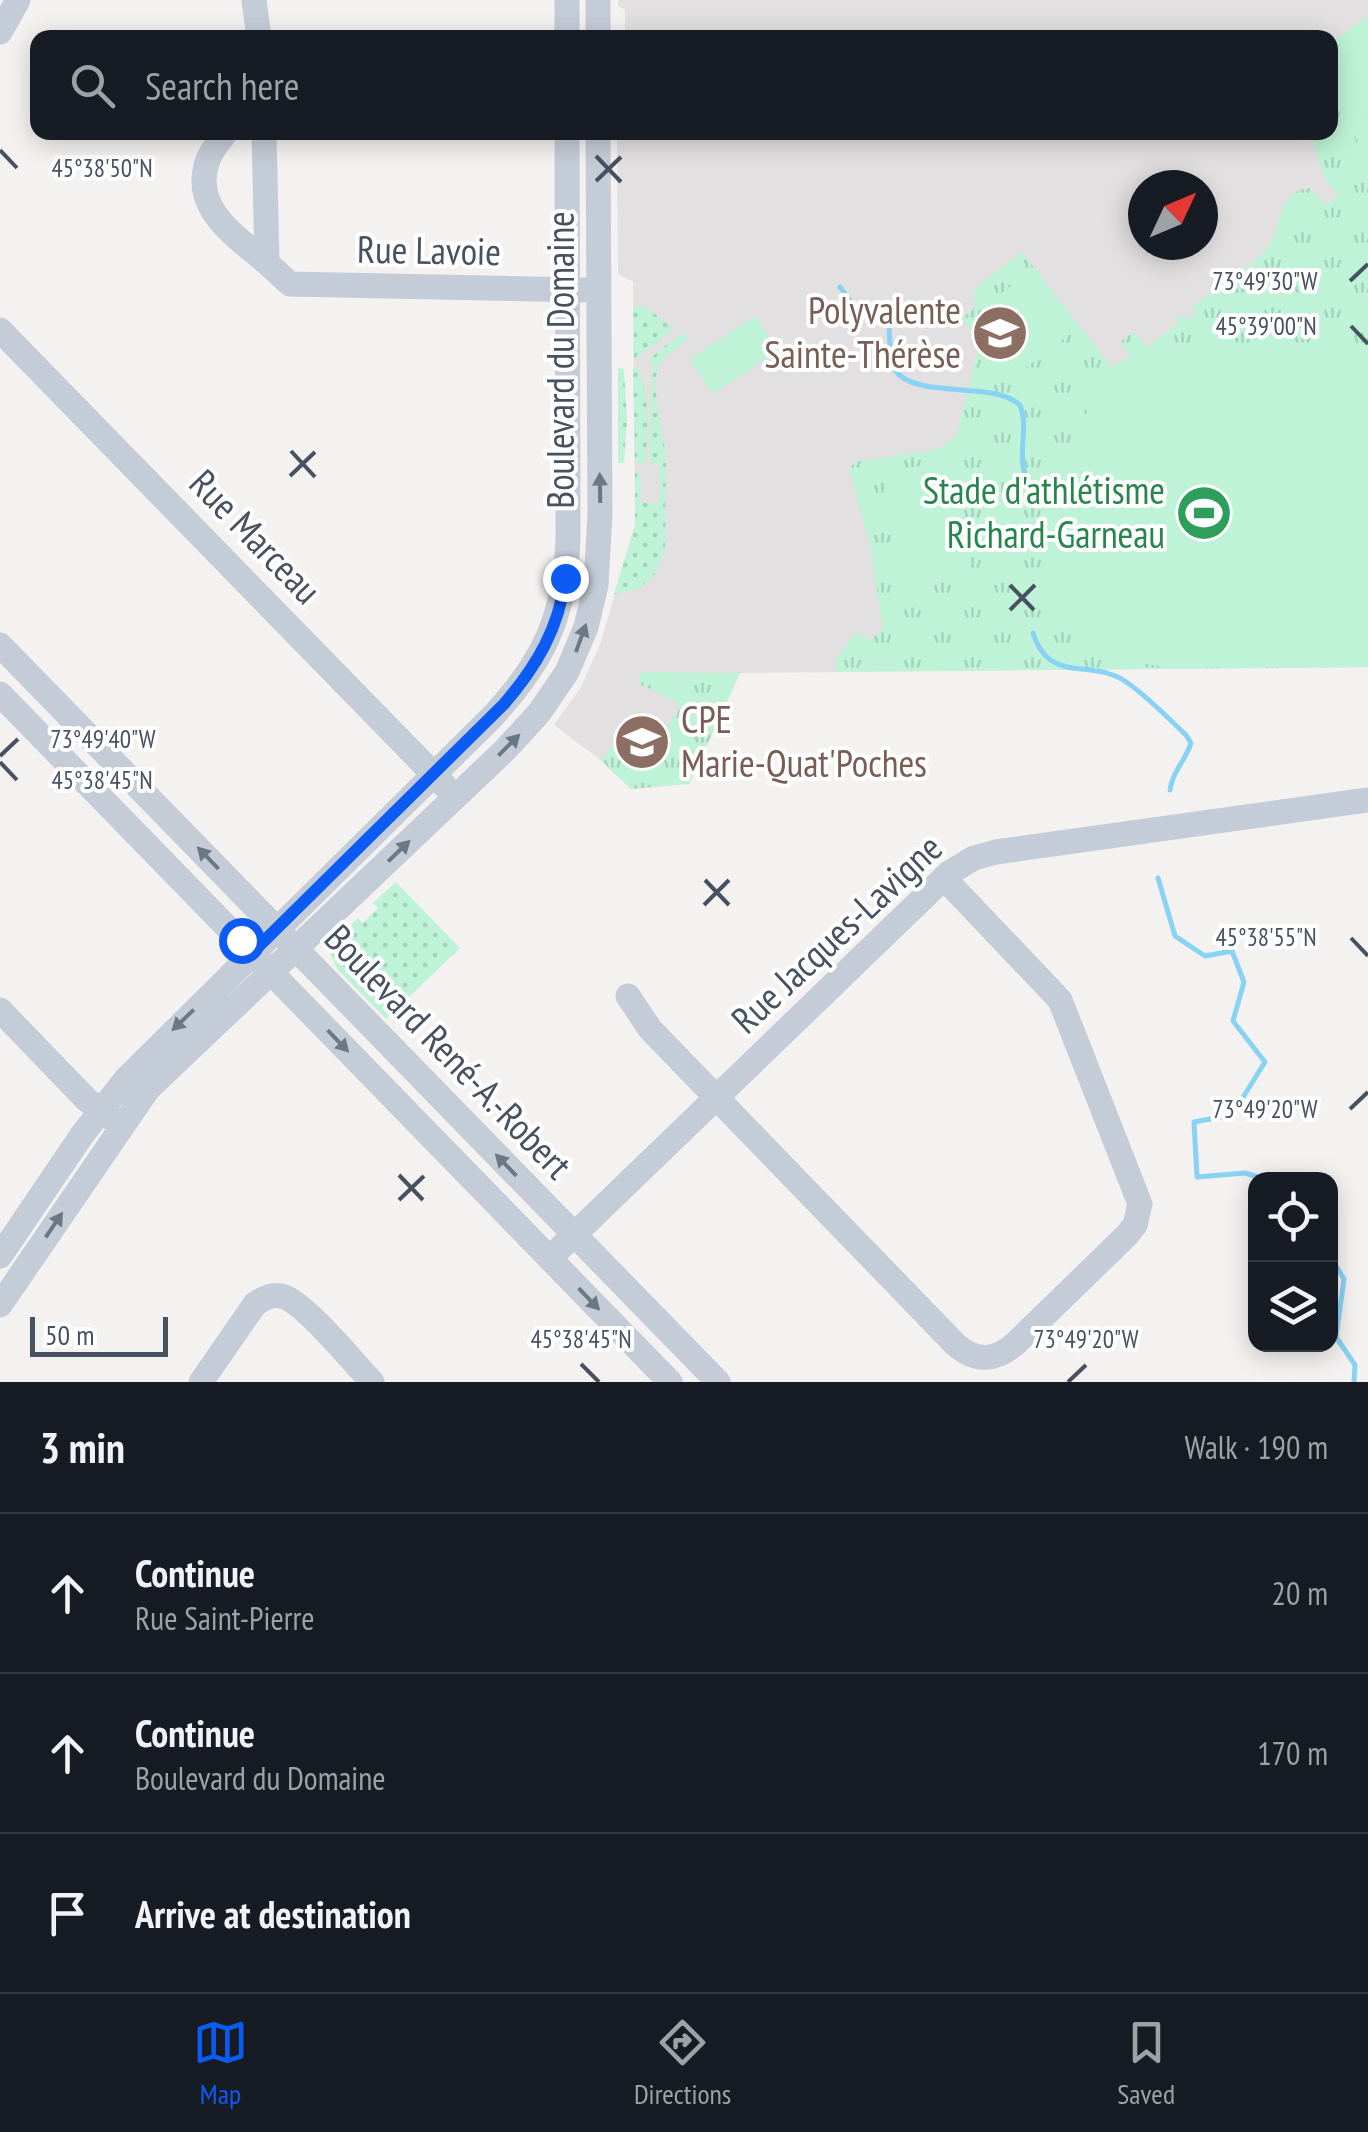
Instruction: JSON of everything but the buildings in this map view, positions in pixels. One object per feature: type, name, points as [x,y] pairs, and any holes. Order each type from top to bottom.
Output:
[{"type":"street","points":[[0,32],[18,0]]},
{"type":"street","points":[[254,0],[258,30]]},
{"type":"street","points":[[567,0],[567,30]]},
{"type":"street","points":[[598,0],[598,30]]},
{"type":"street","name":"Rue Lavoie","points":[[221,140],[208,160],[204,197],[221,224],[290,284],[598,290]]},
{"type":"street","points":[[264,140],[268,263]]},
{"type":"street","name":"Boulevard du Domaine","points":[[262,962],[276,928],[516,690],[542,651],[558,616],[568,524],[568,140]]},
{"type":"street","name":"Boulevard du Domaine","points":[[262,962],[296,950],[539,713],[570,666],[586,627],[596,585],[600,542],[598,140]]},
{"type":"street","name":"Rue Marceau","points":[[0,330],[456,796]]},
{"type":"street","name":"Boulevard René-A.-Robert","points":[[0,645],[718,1382]]},
{"type":"street","name":"Boulevard René-A.-Robert","points":[[0,694],[670,1382]]},
{"type":"street","name":"Rue Jacques-Lavigne","points":[[550,1258],[944,878],[974,858],[1368,800]]},
{"type":"street","points":[[628,996],[650,1029],[962,1351],[975,1357],[1003,1354],[1132,1230],[1139,1199],[1060,1000],[944,878]]},
{"type":"street","points":[[0,1305],[139,1064],[262,962]]},
{"type":"street","points":[[0,1010],[110,1118]]},
{"type":"street","points":[[0,1256],[110,1118]]},
{"type":"street","points":[[202,1382],[255,1304],[278,1295],[296,1304],[372,1382]]},
{"type":"shaded area","name":"Polyvalente Sainte-Thérèse","points":[[618,0],[1368,0],[1368,667],[740,673],[689,784],[631,789],[554,725],[581,687],[600,645],[635,525],[633,282],[618,274],[617,140],[1338,140],[1338,30],[625,30],[625,10],[618,6]]},
{"type":"green space","points":[[1368,16],[1368,667],[836,672],[835,661],[856,632],[872,639],[883,629],[870,544],[849,469],[855,462],[939,449],[956,437],[981,336],[974,334],[961,318],[973,310],[975,288],[1022,252],[1112,368],[1130,355],[1121,341],[1134,332],[1148,347],[1179,323],[1177,318],[1182,314],[1187,320],[1196,313],[1192,307],[1267,249],[1290,196],[1309,188],[1326,206],[1338,196],[1324,176],[1313,140],[1338,140],[1338,39]]},
{"type":"green space","points":[[1368,26],[1368,158],[1338,110],[1338,37],[1350,29],[1354,34]]},
{"type":"green space","points":[[1034,268],[1079,327],[1027,367],[982,308]]},
{"type":"green space","points":[[641,306],[673,329],[634,360],[633,307]]},
{"type":"green space","points":[[755,316],[778,350],[713,394],[690,359]]},
{"type":"green space","points":[[683,332],[688,339],[661,361],[654,382],[666,456],[665,552],[653,577],[639,588],[614,594],[635,525],[635,472],[640,473],[641,503],[660,503],[659,464],[650,463],[654,368],[649,359]]},
{"type":"green space","name":"Stade d'athlétisme Richard-Garneau","points":[[1368,354],[1368,667],[1164,667],[1125,658],[1085,633],[1056,596],[1046,574],[1039,527],[1042,503],[1064,451],[1103,385],[1122,362],[1130,355]]},
{"type":"green space","points":[[618,368],[624,369],[624,463],[618,463]]},
{"type":"green space","points":[[633,368],[637,368],[642,379],[646,402],[646,463],[635,462]]},
{"type":"green space","points":[[953,461],[971,577],[900,588],[882,472]]},
{"type":"green space","points":[[640,672],[740,673],[689,784],[631,789],[602,761],[614,743],[654,762],[661,747],[657,745],[681,704],[640,684]]},
{"type":"green space","points":[[396,882],[460,948],[386,1019],[337,969],[330,953],[333,943],[358,918],[363,923],[378,908],[373,903]]},
{"type":"waterway","points":[[840,287],[853,305],[886,316],[892,364],[905,379],[936,388],[992,393],[1020,405],[1024,472],[1028,481]]},
{"type":"waterway","points":[[1033,633],[1049,659],[1125,681],[1186,735],[1191,743],[1170,790]]},
{"type":"waterway","points":[[1158,878],[1175,936],[1205,956],[1232,951],[1244,982],[1233,1021],[1265,1062],[1232,1115],[1194,1122],[1197,1177],[1248,1174]]},
{"type":"waterway","points":[[1334,1262],[1344,1279],[1336,1337],[1355,1365],[1354,1382]]},
{"type":"place","name":"Polyvalente Sainte-Thérèse","points":[[1000,333]]},
{"type":"place","name":"Stade d'athlétisme Richard-Garneau","points":[[1204,513]]},
{"type":"place","name":"CPE Marie-Quat'Poches","points":[[642,742]]},
{"type":"route","points":[[241,940],[253,952],[504,704],[549,639],[565,578]]}]
